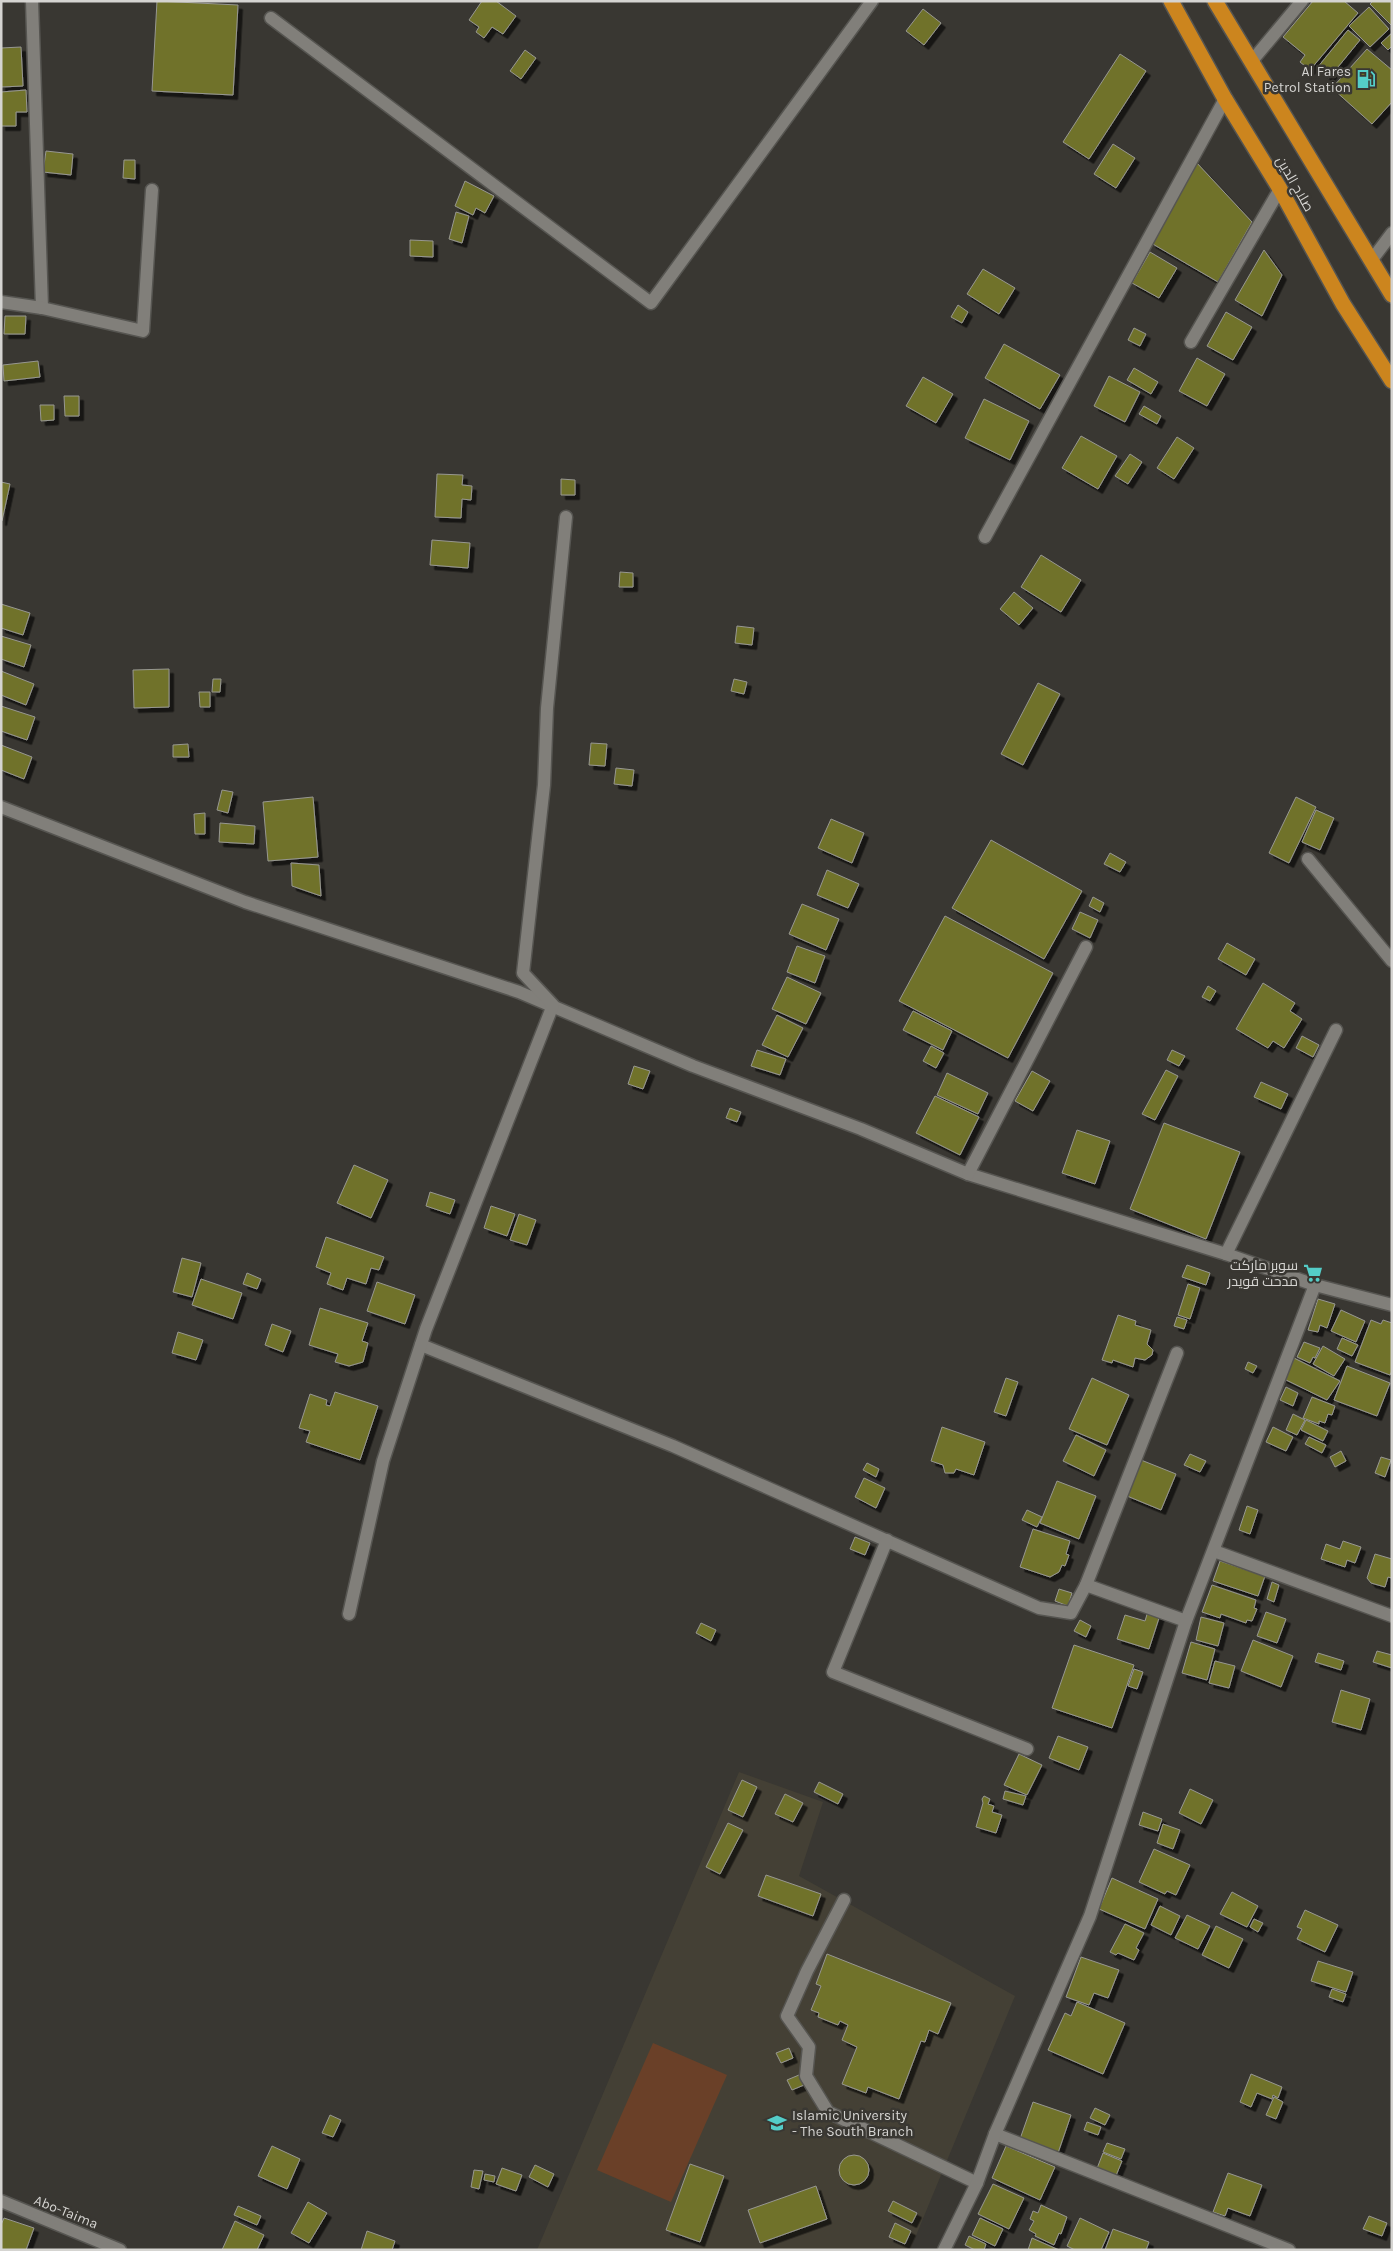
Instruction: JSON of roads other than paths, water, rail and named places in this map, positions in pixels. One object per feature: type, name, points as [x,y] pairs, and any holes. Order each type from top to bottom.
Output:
[{"type":"highway","name":"صلاح الدين","points":[[1171,1],[1225,99],[1280,189],[1343,304],[1392,382]]},
{"type":"highway","name":"صلاح الدين","points":[[1214,1],[1392,295]]},
{"type":"street","points":[[32,1],[42,308]]},
{"type":"street","points":[[271,18],[651,303],[872,1]]},
{"type":"street","points":[[1251,62],[1302,1]]},
{"type":"street","points":[[985,537],[1225,99]]},
{"type":"street","points":[[1191,342],[1280,189]]},
{"type":"street","points":[[1,302],[42,308],[143,331],[152,190]]},
{"type":"street","points":[[1371,261],[1392,233]]},
{"type":"street","points":[[553,1005],[523,973],[544,785],[547,708],[566,517]]},
{"type":"street","points":[[1,807],[245,902],[519,992],[693,1066],[861,1129],[968,1174],[1226,1254],[1315,1285],[1392,1305]]},
{"type":"street","points":[[1308,859],[1392,960]]},
{"type":"street","points":[[968,1174],[1086,947]]},
{"type":"street","points":[[349,1614],[383,1461],[421,1345],[461,1236],[553,1005]]},
{"type":"street","points":[[1226,1254],[1336,1030]]},
{"type":"street","points":[[944,2250],[978,2183],[995,2134],[1090,1916],[1186,1621],[1315,1285]]},
{"type":"street","points":[[421,1345],[673,1446],[1039,1608],[1071,1613],[1086,1585],[1177,1353]]},
{"type":"street","points":[[887,1540],[833,1672],[1027,1748]]},
{"type":"street","points":[[1214,1551],[1392,1616]]},
{"type":"street","points":[[1086,1585],[1186,1621]]},
{"type":"street","points":[[844,1900],[807,1971],[787,2016],[809,2047],[806,2076],[828,2112],[978,2183]]},
{"type":"street","points":[[995,2134],[1289,2250]]},
{"type":"street","name":"Abo-Taima","points":[[1,2201],[101,2246],[120,2250]]},
{"type":"place","name":"Al Fares Petrol Station","points":[[1366,79]]},
{"type":"place","name":"سوبر ماركت مدحت قويدر","points":[[1313,1273]]},
{"type":"place","name":"Islamic University - The South Branch","points":[[777,2123]]}]
